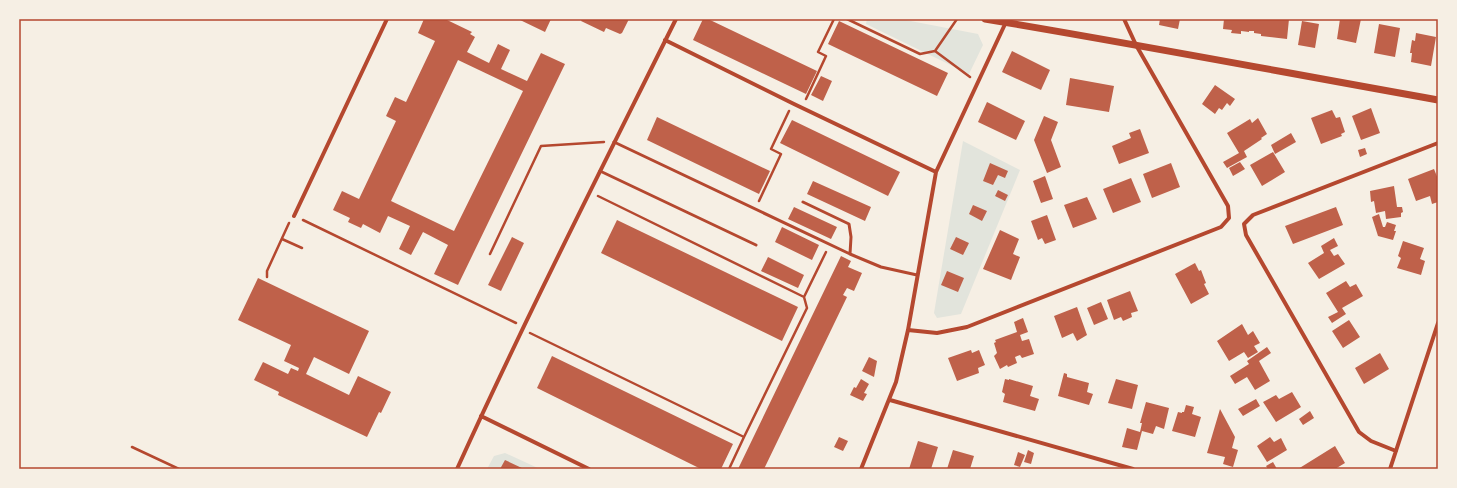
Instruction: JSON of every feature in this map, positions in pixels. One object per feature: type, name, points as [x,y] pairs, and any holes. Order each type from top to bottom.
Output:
[{"type":"street","points":[[294,216],[387,19]]},
{"type":"street","points":[[457,469],[523,328],[676,19]]},
{"type":"street","points":[[985,19],[1438,100]]},
{"type":"street","points":[[908,330],[937,333],[967,327],[1221,227],[1229,218],[1228,206],[1136,45],[1124,19]]},
{"type":"street","points":[[861,469],[896,382],[908,330],[936,172],[1006,22]]},
{"type":"street","points":[[665,40],[793,104],[936,172]]},
{"type":"street","points":[[1396,451],[1371,441],[1359,432],[1246,235],[1244,224],[1253,215],[1438,143]]},
{"type":"street","points":[[1390,469],[1438,323]]},
{"type":"street","points":[[890,400],[1133,469]]},
{"type":"street","points":[[481,416],[589,469]]},
{"type":"lane","points":[[614,142],[829,245],[882,267],[917,275]]},
{"type":"lane","points":[[600,171],[756,245]]},
{"type":"lane","points":[[803,202],[849,224],[851,237],[850,254]]},
{"type":"path","points":[[802,108],[826,56],[818,52],[834,19]]},
{"type":"path","points":[[847,19],[920,54],[935,51],[957,19]]},
{"type":"path","points":[[935,51],[977,83]]},
{"type":"path","points":[[756,209],[781,154],[771,149],[793,104]]},
{"type":"path","points":[[490,254],[541,146],[614,142]]},
{"type":"path","points":[[590,192],[804,297]]},
{"type":"path","points":[[267,277],[267,271],[294,216],[744,437]]},
{"type":"path","points":[[282,239],[302,248]]},
{"type":"path","points":[[729,469],[807,308],[804,297],[829,245]]},
{"type":"path","points":[[132,446],[179,469]]},
{"type":"shaded area","points":[[867,19],[900,19],[978,34],[983,45],[969,74],[866,24]]},
{"type":"shaded area","points":[[963,141],[1020,170],[961,314],[937,318],[934,313]]},
{"type":"shaded area","points":[[505,453],[540,469],[487,469],[494,456]]},
{"type":"building","points":[[424,19],[445,19],[472,32],[470,34],[475,37],[467,52],[489,63],[498,44],[510,50],[501,69],[527,81],[541,53],[565,64],[458,285],[434,274],[448,245],[423,232],[411,255],[399,249],[410,226],[388,216],[380,233],[363,224],[361,228],[348,222],[350,218],[333,210],[342,191],[359,199],[396,121],[386,116],[395,97],[406,102],[435,41],[418,33]],"holes":[[[458,60],[523,91],[454,231],[391,201]]]},
{"type":"building","points":[[518,19],[551,19],[545,32]]},
{"type":"building","points":[[582,19],[629,19],[622,33],[620,34],[606,28],[604,32],[581,21]]},
{"type":"building","points":[[703,19],[708,19],[817,71],[806,94],[693,40]]},
{"type":"building","points":[[1160,19],[1180,19],[1178,29],[1159,25]]},
{"type":"building","points":[[1224,19],[1289,19],[1287,39],[1261,36],[1261,34],[1254,33],[1254,31],[1241,31],[1241,34],[1231,33],[1232,30],[1223,29]]},
{"type":"building","points":[[1340,19],[1361,19],[1356,43],[1337,39]]},
{"type":"building","points":[[839,21],[948,73],[937,96],[828,44]]},
{"type":"building","points":[[1302,21],[1319,24],[1315,48],[1298,45]]},
{"type":"building","points":[[1379,24],[1400,28],[1395,57],[1374,53]]},
{"type":"building","points":[[1416,33],[1436,37],[1431,66],[1411,62],[1412,53],[1410,53],[1412,40],[1415,41]]},
{"type":"building","points":[[1012,51],[1050,70],[1041,90],[1002,72]]},
{"type":"building","points":[[821,76],[832,81],[823,101],[811,95]]},
{"type":"building","points":[[1070,78],[1114,86],[1109,112],[1066,105]]},
{"type":"building","points":[[1215,85],[1235,99],[1230,106],[1227,103],[1222,110],[1219,108],[1215,114],[1202,104]]},
{"type":"building","points":[[987,102],[1025,121],[1016,140],[978,122]]},
{"type":"building","points":[[1371,108],[1380,133],[1361,140],[1352,116]]},
{"type":"building","points":[[1332,110],[1336,118],[1340,117],[1345,132],[1341,134],[1342,136],[1321,144],[1311,118]]},
{"type":"building","points":[[1044,116],[1058,122],[1051,140],[1061,167],[1047,173],[1034,140]]},
{"type":"building","points":[[657,117],[770,171],[759,194],[647,140]]},
{"type":"building","points":[[1258,118],[1267,134],[1244,151],[1247,157],[1227,168],[1223,162],[1239,153],[1227,133],[1250,119],[1252,123]]},
{"type":"building","points":[[792,120],[900,172],[888,196],[780,143]]},
{"type":"building","points":[[1140,129],[1149,153],[1119,164],[1112,146],[1131,138],[1129,133]]},
{"type":"building","points":[[1291,133],[1296,142],[1275,154],[1271,145]]},
{"type":"building","points":[[1365,148],[1367,154],[1360,157],[1358,150]]},
{"type":"building","points":[[1273,152],[1285,172],[1262,186],[1250,165]]},
{"type":"building","points":[[1240,162],[1245,169],[1233,176],[1229,168]]},
{"type":"building","points":[[990,163],[1008,171],[1005,178],[998,175],[993,185],[983,181]]},
{"type":"building","points":[[1171,163],[1180,187],[1152,198],[1143,174]]},
{"type":"building","points":[[1434,169],[1438,179],[1438,202],[1432,204],[1430,196],[1416,201],[1408,179]]},
{"type":"building","points":[[1045,176],[1053,199],[1041,203],[1033,181]]},
{"type":"building","points":[[1131,178],[1141,202],[1113,213],[1103,189]]},
{"type":"building","points":[[813,181],[871,207],[865,221],[807,194]]},
{"type":"building","points":[[1394,186],[1397,207],[1402,207],[1403,212],[1401,213],[1401,217],[1386,219],[1385,211],[1376,213],[1374,201],[1371,202],[1370,191]]},
{"type":"building","points":[[998,190],[1008,195],[1005,201],[995,196]]},
{"type":"building","points":[[1087,197],[1097,219],[1073,228],[1064,205]]},
{"type":"building","points":[[973,205],[987,211],[982,221],[969,214]]},
{"type":"building","points":[[794,207],[837,227],[831,239],[788,219]]},
{"type":"building","points":[[1336,207],[1343,225],[1293,244],[1285,226]]},
{"type":"building","points":[[1379,214],[1383,227],[1385,227],[1387,222],[1396,225],[1393,240],[1378,236],[1372,217]]},
{"type":"building","points":[[1047,215],[1056,240],[1045,244],[1042,238],[1038,240],[1031,221]]},
{"type":"building","points":[[617,220],[798,307],[782,341],[601,253]]},
{"type":"building","points":[[782,227],[819,245],[812,260],[775,242]]},
{"type":"building","points":[[1000,230],[1019,239],[1013,254],[1020,257],[1011,280],[983,269]]},
{"type":"building","points":[[512,237],[524,243],[501,291],[488,285]]},
{"type":"building","points":[[956,237],[969,243],[963,255],[950,249]]},
{"type":"building","points":[[1334,238],[1338,246],[1330,250],[1334,256],[1338,254],[1345,264],[1319,279],[1308,263],[1324,253],[1321,246]]},
{"type":"building","points":[[1403,241],[1424,248],[1420,259],[1425,261],[1421,275],[1397,268],[1401,258],[1398,256]]},
{"type":"building","points":[[841,256],[851,261],[848,267],[862,273],[854,291],[847,288],[843,295],[847,297],[764,469],[738,469]]},
{"type":"building","points":[[768,257],[804,275],[798,288],[761,271]]},
{"type":"building","points":[[1195,263],[1199,271],[1201,270],[1206,283],[1204,284],[1209,294],[1191,304],[1175,274]]},
{"type":"building","points":[[947,271],[964,278],[958,292],[941,285]]},
{"type":"building","points":[[258,278],[369,331],[349,374],[314,357],[306,374],[349,395],[358,376],[391,392],[367,437],[278,395],[279,392],[254,380],[263,362],[288,374],[291,368],[298,371],[299,368],[284,361],[291,345],[238,320]]},
{"type":"building","points":[[1346,281],[1350,287],[1356,284],[1363,296],[1342,308],[1346,314],[1332,323],[1328,317],[1338,312],[1326,293]]},
{"type":"building","points":[[1130,291],[1138,311],[1131,313],[1132,317],[1123,321],[1121,317],[1114,320],[1107,300]]},
{"type":"building","points":[[1101,302],[1108,319],[1094,325],[1087,308]]},
{"type":"building","points":[[1077,307],[1087,335],[1077,341],[1073,333],[1062,338],[1054,316]]},
{"type":"building","points":[[1023,318],[1028,332],[1020,335],[1022,341],[1029,339],[1034,354],[1022,358],[1020,355],[1015,357],[1017,363],[1008,367],[1007,365],[1000,369],[994,356],[997,353],[994,343],[996,342],[995,340],[1017,332],[1014,322]]},
{"type":"building","points":[[1349,320],[1360,337],[1343,348],[1332,331]]},
{"type":"building","points":[[1242,324],[1248,335],[1253,331],[1260,343],[1254,346],[1258,352],[1248,358],[1244,352],[1229,361],[1217,341]]},
{"type":"building","points":[[1267,347],[1271,353],[1259,361],[1270,381],[1255,390],[1247,377],[1235,384],[1230,376],[1249,364],[1247,361]]},
{"type":"building","points":[[971,350],[972,353],[979,350],[985,365],[978,368],[979,373],[957,381],[948,358]]},
{"type":"building","points":[[1380,353],[1389,369],[1364,384],[1355,368]]},
{"type":"building","points":[[552,356],[733,444],[721,469],[701,469],[537,388]]},
{"type":"building","points":[[869,357],[877,361],[874,377],[862,371]]},
{"type":"building","points":[[1064,373],[1067,374],[1067,377],[1089,383],[1087,392],[1093,394],[1089,405],[1058,396]]},
{"type":"building","points":[[861,379],[869,384],[864,393],[867,394],[863,401],[850,395],[854,387],[856,388]]},
{"type":"building","points":[[1005,379],[1033,386],[1030,396],[1039,399],[1035,411],[1003,402],[1005,394],[1002,392]]},
{"type":"building","points":[[1116,379],[1138,385],[1132,409],[1108,403]]},
{"type":"building","points":[[1292,392],[1301,407],[1276,422],[1263,402],[1276,395],[1279,399]]},
{"type":"building","points":[[1256,399],[1260,406],[1243,416],[1238,409]]},
{"type":"building","points":[[1146,402],[1169,408],[1164,429],[1156,426],[1153,434],[1142,431],[1137,450],[1122,447],[1127,428],[1140,432],[1142,423],[1140,423]]},
{"type":"building","points":[[1186,405],[1194,407],[1192,414],[1201,417],[1195,437],[1172,431],[1178,412],[1184,412]]},
{"type":"building","points":[[1220,409],[1235,437],[1232,448],[1238,450],[1233,467],[1223,464],[1225,457],[1207,453]]},
{"type":"building","points":[[1310,411],[1314,418],[1303,425],[1299,419]]},
{"type":"building","points":[[839,437],[848,441],[843,451],[834,447]]},
{"type":"building","points":[[1270,437],[1274,442],[1281,438],[1287,450],[1267,462],[1257,446]]},
{"type":"building","points":[[918,441],[938,447],[931,469],[909,469]]},
{"type":"building","points":[[1335,446],[1345,463],[1335,469],[1298,469]]},
{"type":"building","points":[[953,450],[974,456],[970,469],[947,469]]},
{"type":"building","points":[[1028,450],[1034,453],[1031,464],[1024,462]]},
{"type":"building","points":[[1018,452],[1025,455],[1020,467],[1014,465]]},
{"type":"building","points":[[505,460],[524,469],[500,469]]},
{"type":"building","points":[[1273,462],[1277,469],[1268,469],[1266,466]]}]
